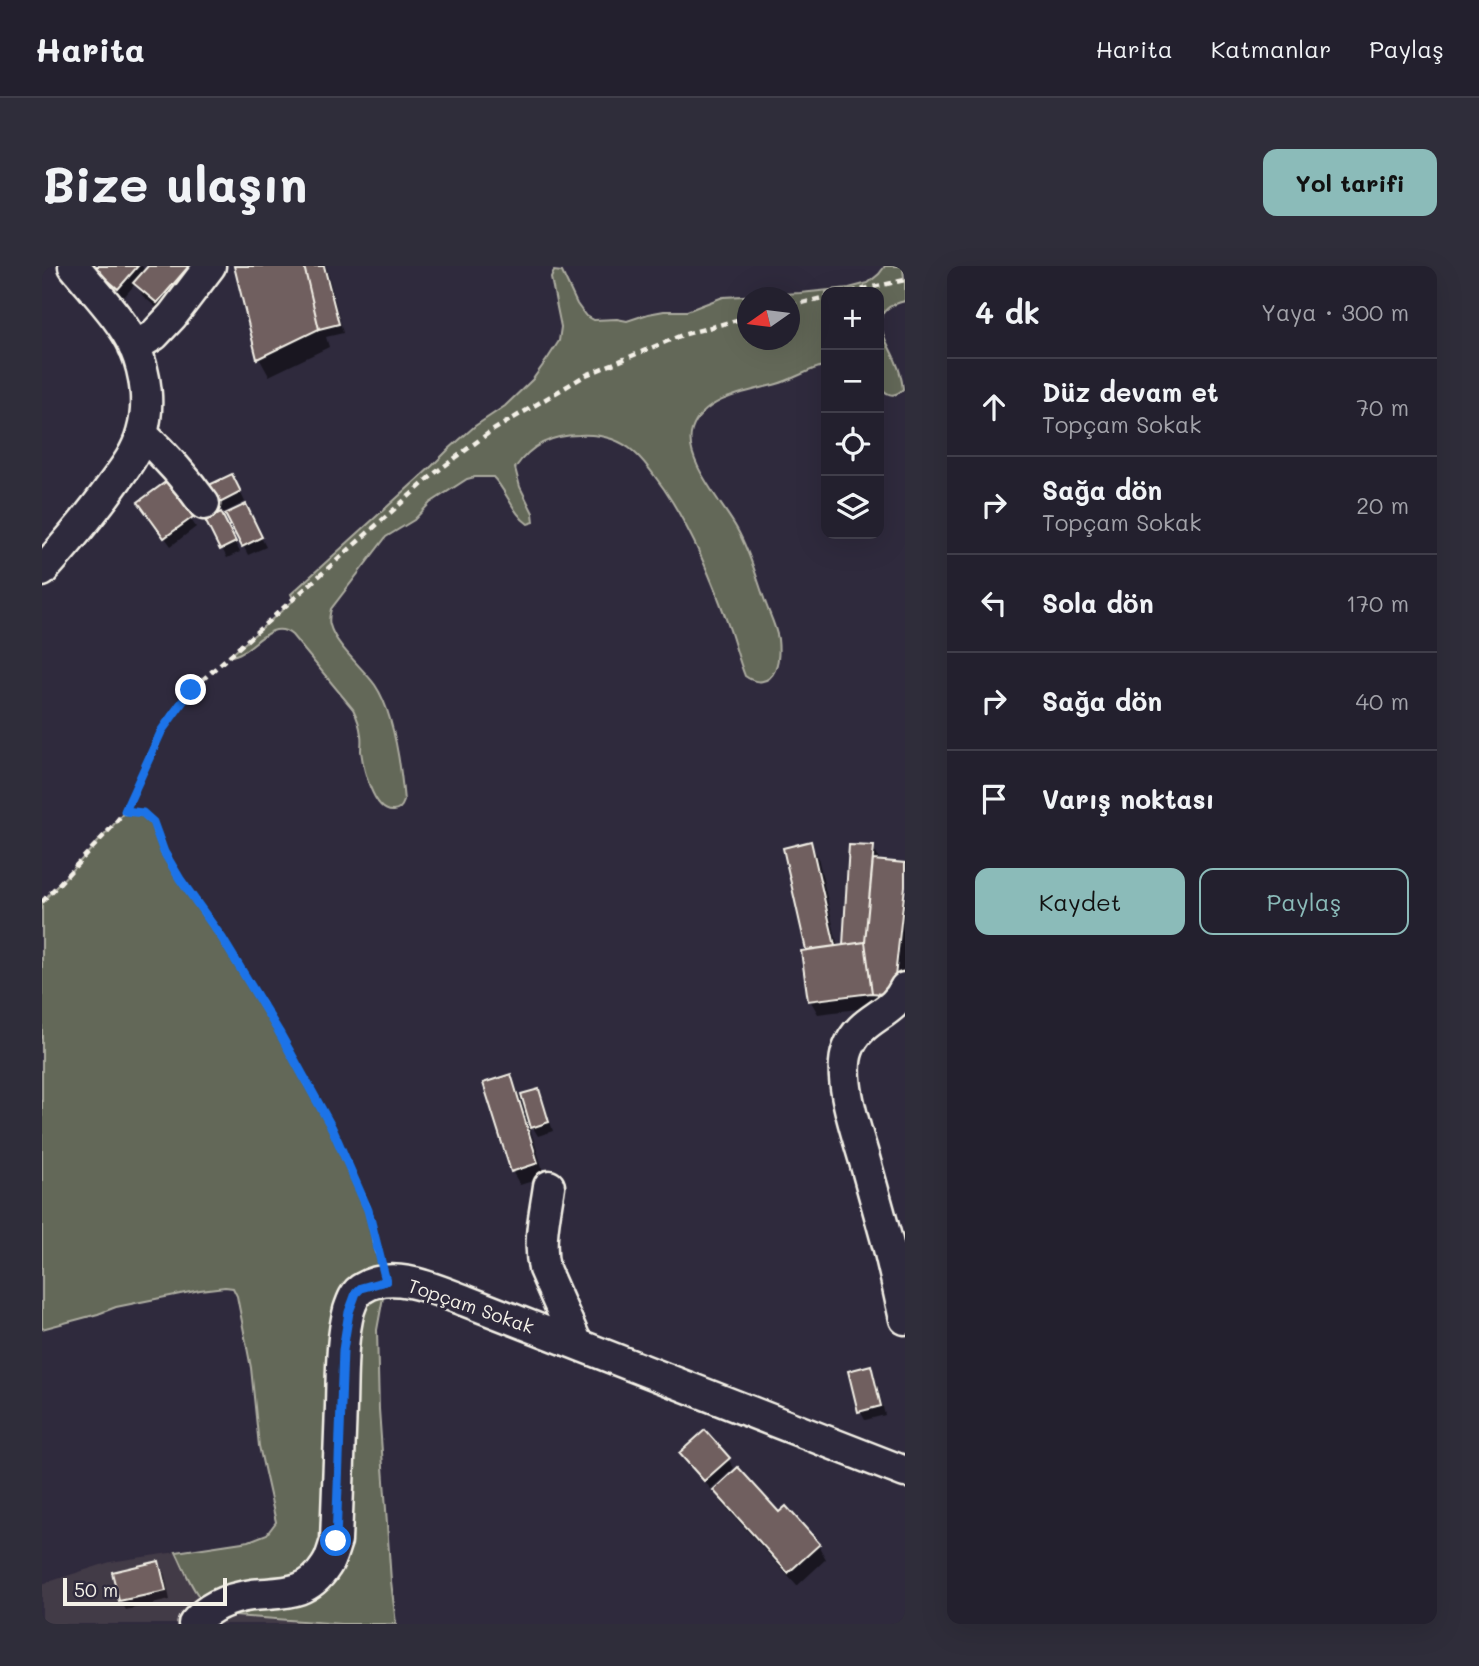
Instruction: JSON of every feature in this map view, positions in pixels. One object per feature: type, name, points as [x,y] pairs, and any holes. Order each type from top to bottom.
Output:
[{"type":"street","points":[[42,572],[90,516],[126,466],[138,446],[146,410],[143,379],[134,347],[75,266]]},
{"type":"street","points":[[134,347],[154,335],[172,316],[210,266]]},
{"type":"street","points":[[142,434],[182,473],[204,504]]},
{"type":"street","points":[[905,988],[900,999],[856,1034],[846,1051],[844,1074],[905,1319]]},
{"type":"street","points":[[549,1186],[542,1236],[544,1269],[577,1344]]},
{"type":"street","name":"Topçam Sokak","points":[[194,1624],[202,1614],[220,1603],[249,1595],[289,1593],[309,1585],[326,1566],[336,1541],[343,1350],[349,1312],[356,1293],[361,1288],[386,1281],[424,1286],[905,1472]]},
{"type":"path","points":[[873,287],[905,280]]},
{"type":"path","points":[[800,304],[821,299]]},
{"type":"path","points":[[42,902],[125,811],[162,730],[191,690],[435,473],[491,432],[586,375],[682,335],[737,320]]},
{"type":"path","points":[[125,811],[143,813],[153,822],[164,852],[180,879],[222,938],[279,1032],[332,1128],[368,1210],[386,1281]]},
{"type":"shaded area","points":[[176,1552],[197,1595],[222,1615],[341,1624],[42,1624],[42,1584],[110,1562]]},
{"type":"green space","points":[[885,266],[903,266],[905,301],[884,312],[884,287],[853,287],[868,283]]},
{"type":"green space","points":[[554,271],[562,272],[577,304],[585,315],[594,320],[627,321],[664,311],[687,311],[723,297],[737,296],[737,350],[800,350],[800,293],[821,291],[821,367],[716,403],[698,419],[692,430],[691,442],[698,468],[742,538],[776,630],[779,646],[777,663],[772,675],[766,680],[758,681],[745,676],[702,557],[684,522],[654,475],[628,447],[601,436],[586,435],[569,435],[542,443],[528,453],[515,468],[534,522],[528,524],[523,520],[493,477],[467,479],[430,503],[414,520],[386,537],[331,609],[329,621],[333,633],[375,685],[387,710],[396,741],[403,788],[404,801],[399,809],[386,809],[375,797],[364,767],[360,728],[353,709],[292,635],[284,630],[276,630],[246,650],[230,656],[294,600],[291,594],[449,449],[475,426],[505,406],[533,379],[559,341],[561,327],[551,278]]},
{"type":"green space","points":[[884,335],[901,376],[903,389],[896,394],[884,391]]},
{"type":"green space","points":[[125,811],[143,813],[153,822],[164,852],[180,879],[222,938],[279,1032],[332,1128],[368,1210],[386,1281],[377,1330],[379,1409],[396,1624],[341,1624],[222,1615],[205,1603],[189,1579],[176,1552],[249,1541],[267,1534],[276,1522],[259,1446],[251,1368],[237,1296],[233,1288],[200,1290],[116,1307],[42,1329],[42,902]]},
{"type":"building","points":[[138,266],[118,289],[94,268]]},
{"type":"building","points":[[148,266],[189,266],[157,303],[133,283]]},
{"type":"building","points":[[234,266],[304,266],[319,329],[257,359]]},
{"type":"building","points":[[304,266],[324,266],[339,324],[319,329]]},
{"type":"building","points":[[232,474],[241,492],[216,505],[207,486]]},
{"type":"building","points":[[167,481],[193,517],[164,538],[138,502]]},
{"type":"building","points":[[246,504],[262,537],[242,547],[225,514]]},
{"type":"building","points":[[221,512],[236,542],[220,550],[205,520]]},
{"type":"building","points":[[811,841],[835,946],[806,950],[783,848]]},
{"type":"building","points":[[849,845],[874,846],[865,942],[843,945]]},
{"type":"building","points":[[873,860],[905,863],[893,995],[872,993],[865,942]]},
{"type":"building","points":[[865,942],[872,993],[808,1001],[801,951]]},
{"type":"building","points":[[511,1074],[538,1163],[511,1172],[483,1083]]},
{"type":"building","points":[[539,1089],[549,1122],[531,1128],[521,1094]]},
{"type":"building","points":[[871,1365],[881,1406],[858,1412],[848,1371]]},
{"type":"building","points":[[705,1430],[730,1458],[704,1481],[679,1453]]},
{"type":"building","points":[[738,1467],[779,1512],[786,1506],[820,1544],[788,1573],[713,1490]]},
{"type":"building","points":[[159,1561],[166,1591],[119,1601],[112,1572]]},
{"type":"route","points":[[191,690],[162,730],[125,811],[143,813],[153,822],[164,852],[180,879],[222,938],[279,1032],[332,1128],[368,1210],[386,1281],[361,1288],[356,1293],[349,1312],[343,1350],[336,1541]]}]
